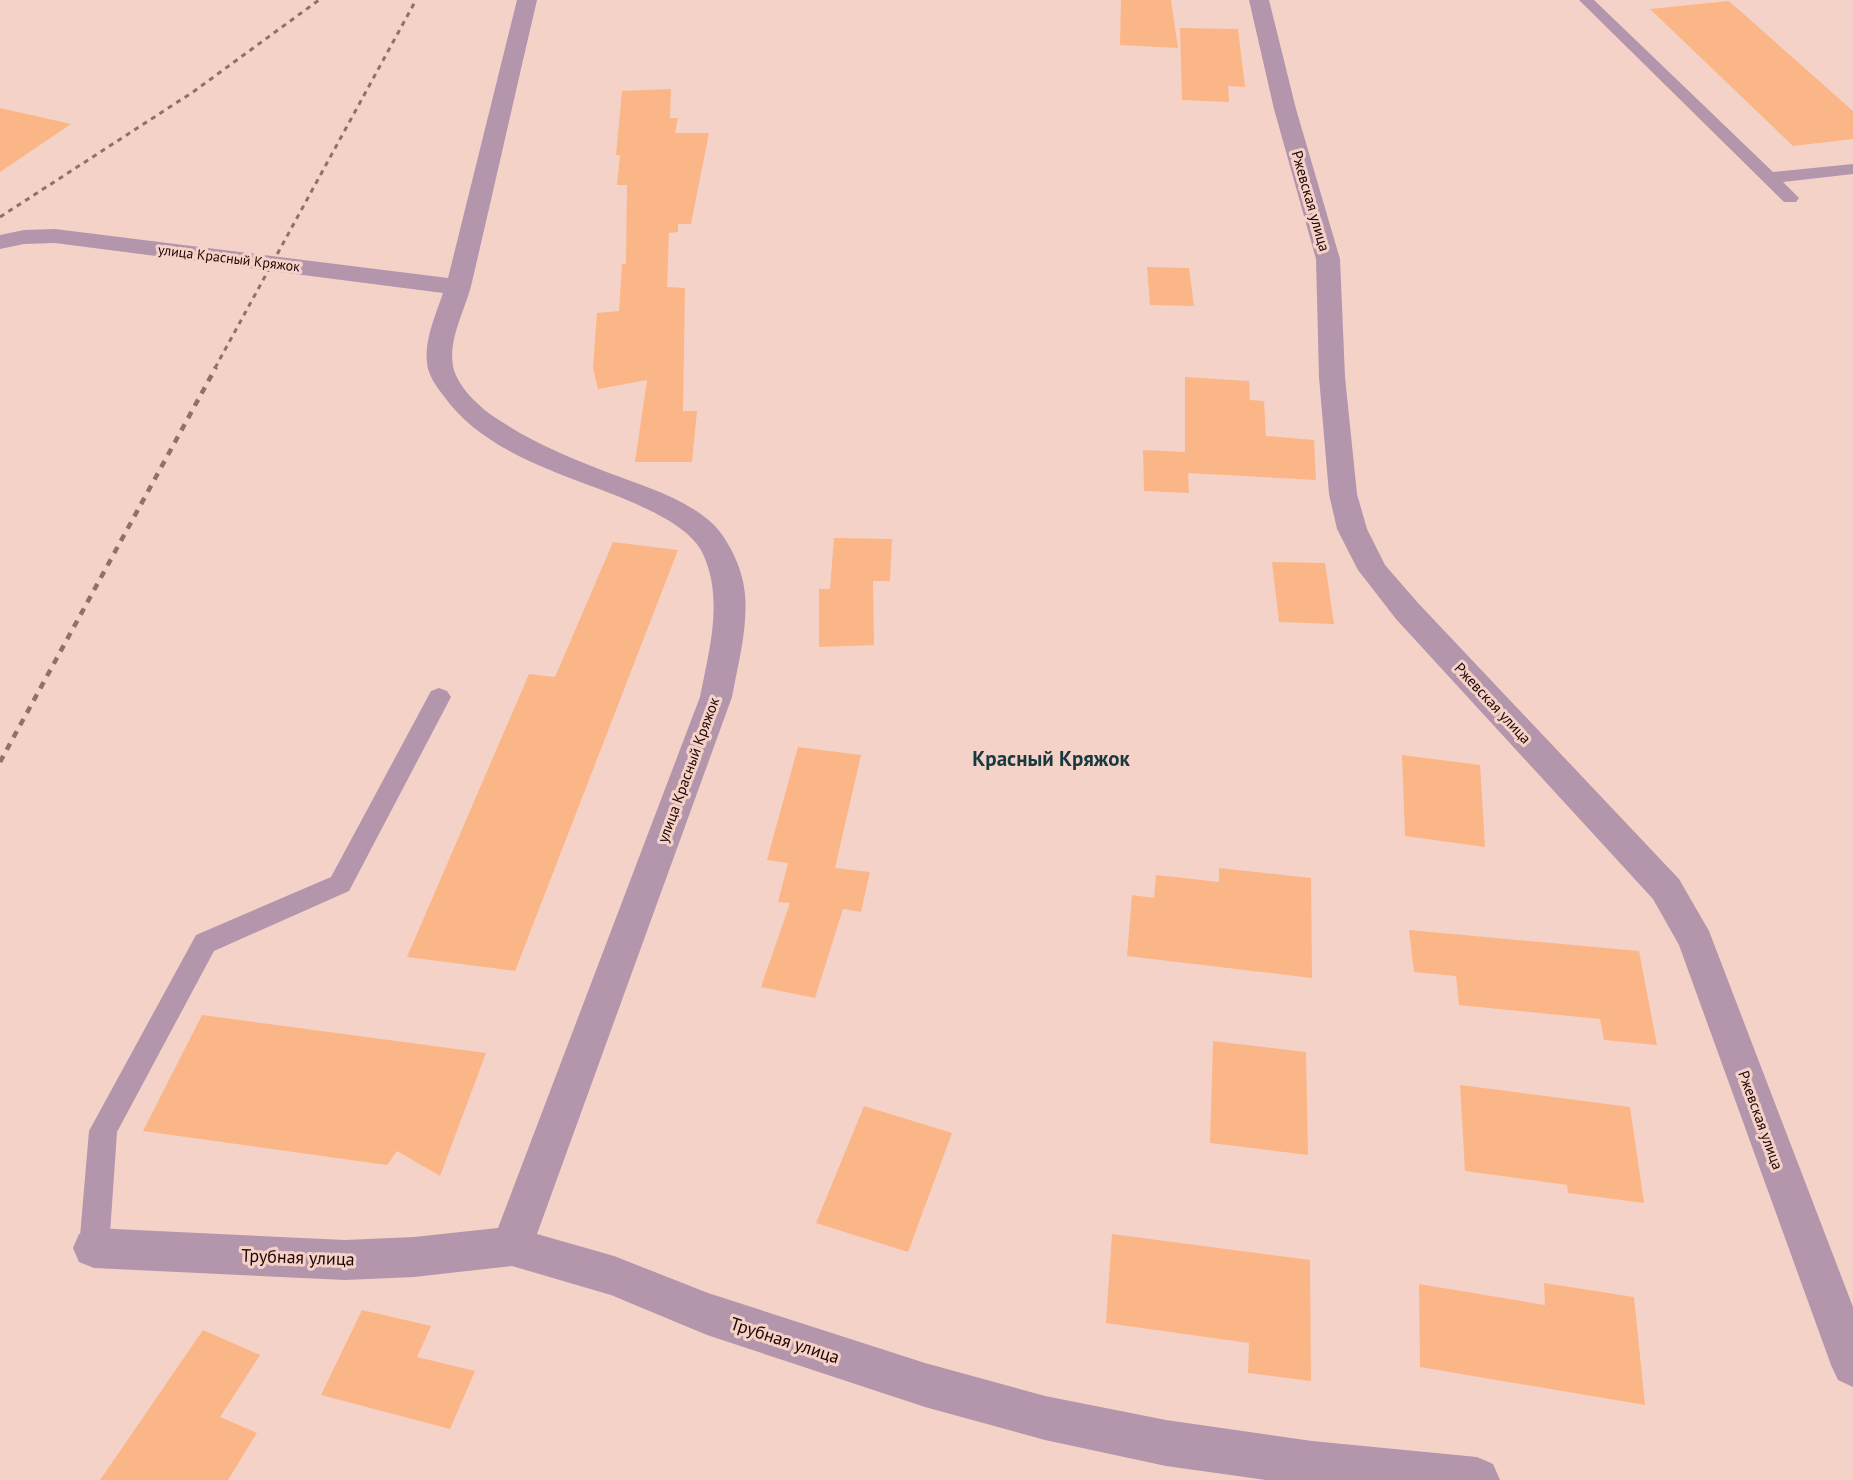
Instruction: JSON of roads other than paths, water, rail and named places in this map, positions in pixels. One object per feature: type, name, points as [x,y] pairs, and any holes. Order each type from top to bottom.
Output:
[{"type":"street","name":"улица Красный Кряжок","points":[[512,1246],[716,697],[724,655],[730,596],[718,553],[708,536],[691,521],[656,503],[534,452],[493,430],[458,400],[439,365],[444,331],[458,287],[527,0]]},
{"type":"street","name":"Ржевская улица","points":[[1259,0],[1286,109],[1328,259],[1332,377],[1343,494],[1352,529],[1372,570],[1407,611],[1666,889],[1696,942],[1853,1365]]},
{"type":"street","name":"улица Красный Кряжок","points":[[0,242],[24,237],[55,236],[458,287]]},
{"type":"street","name":"Трубная улица","points":[[94,1248],[345,1260],[414,1257],[512,1246],[614,1276],[707,1314],[925,1385],[1045,1418],[1166,1443],[1278,1459],[1477,1480]]},
{"type":"lane","points":[[1586,0],[1790,198]]},
{"type":"lane","points":[[1769,178],[1853,169]]},
{"type":"lane","points":[[94,1248],[103,1131],[204,943],[340,884],[440,697]]},
{"type":"railway","points":[[0,217],[193,92],[319,0]]},
{"type":"railway","points":[[215,368],[416,0]]},
{"type":"railway","points":[[0,762],[216,367]]},
{"type":"district","name":"Красный Кряжок","points":[[1051,758]]}]
